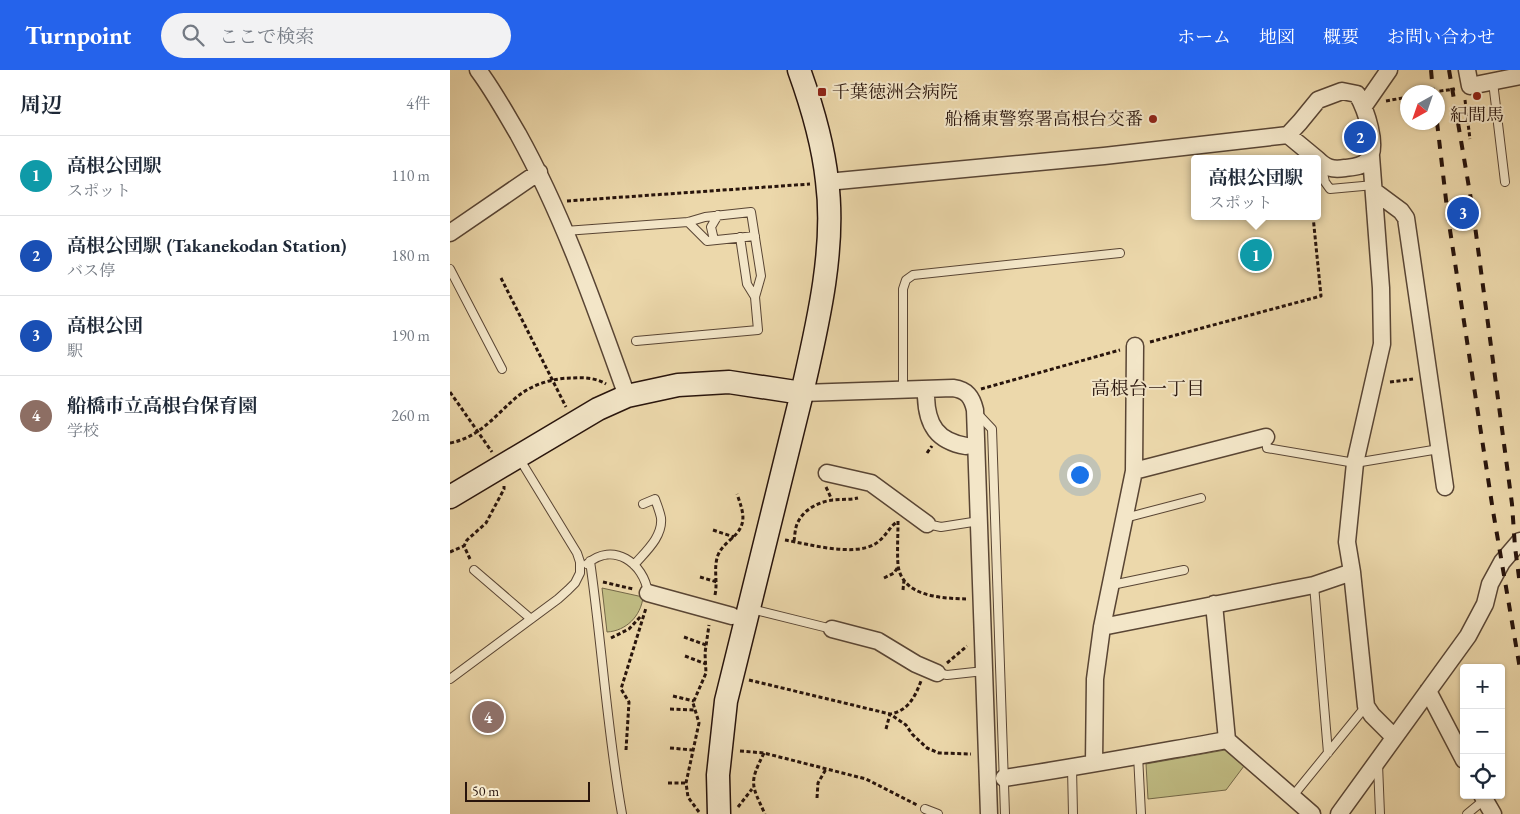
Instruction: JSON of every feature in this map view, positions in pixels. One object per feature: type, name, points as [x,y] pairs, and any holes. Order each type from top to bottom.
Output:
[{"type":"street","points":[[478,70],[493,90],[539,172],[583,273],[618,391]]},
{"type":"street","points":[[728,811],[718,775],[725,710],[740,612],[802,393],[811,353],[827,258],[829,208],[819,183],[822,147],[799,70]]},
{"type":"street","points":[[1361,100],[1378,85],[1389,70]]},
{"type":"street","points":[[1467,70],[1467,87],[1514,75]]},
{"type":"street","points":[[819,183],[1104,156],[1288,135],[1318,100],[1342,91],[1361,100]]},
{"type":"street","points":[[1361,100],[1372,147],[1371,156],[1382,288],[1382,344],[1355,463],[1347,542],[1352,572],[1366,706],[1372,715],[1394,737]]},
{"type":"street","points":[[1300,122],[1303,137],[1314,155]]},
{"type":"street","points":[[1288,135],[1312,155]]},
{"type":"street","points":[[1321,163],[1332,170],[1357,167],[1366,162],[1371,156]]},
{"type":"street","points":[[450,233],[539,172]]},
{"type":"street","points":[[1374,188],[1401,211],[1406,218],[1445,486]]},
{"type":"street","points":[[1094,762],[1096,679],[1102,627],[1134,471],[1135,346]]},
{"type":"street","points":[[450,497],[598,409],[618,391],[729,382],[802,393],[961,389],[966,392],[972,401],[974,410],[988,814]]},
{"type":"street","points":[[926,397],[928,419],[939,435],[956,444],[966,446]]},
{"type":"street","points":[[1134,471],[1266,437]]},
{"type":"street","points":[[827,473],[871,484],[927,524]]},
{"type":"street","points":[[1338,814],[1468,636],[1485,604],[1490,584],[1502,562],[1520,541]]},
{"type":"street","points":[[1102,627],[1314,585],[1352,572]]},
{"type":"street","points":[[648,593],[711,610],[740,612]]},
{"type":"street","points":[[1214,604],[1227,740],[1312,814]]},
{"type":"street","points":[[832,630],[878,641],[932,671]]},
{"type":"street","points":[[1428,691],[1461,754]]},
{"type":"street","points":[[1004,778],[1072,768],[1094,762],[1227,740]]},
{"type":"street","points":[[1484,799],[1493,814]]},
{"type":"lane","points":[[1492,82],[1504,182]]},
{"type":"lane","points":[[1321,171],[1330,189],[1374,188]]},
{"type":"lane","points":[[564,231],[688,222],[718,215],[751,212],[761,276],[755,297],[758,330],[636,341]]},
{"type":"lane","points":[[714,240],[711,228],[718,215]]},
{"type":"lane","points":[[688,222],[708,241],[755,236]]},
{"type":"lane","points":[[740,237],[747,284],[755,297]]},
{"type":"lane","points":[[902,390],[903,289],[906,280],[912,275],[1120,253]]},
{"type":"lane","points":[[450,269],[502,369]]},
{"type":"lane","points":[[974,410],[992,429],[1005,814]]},
{"type":"lane","points":[[1266,437],[1267,448],[1355,463],[1439,449]]},
{"type":"lane","points":[[519,457],[577,553],[580,562],[580,573]]},
{"type":"lane","points":[[1125,518],[1201,498]]},
{"type":"lane","points":[[634,565],[656,539],[661,529],[661,518],[655,499],[643,504]]},
{"type":"lane","points":[[927,524],[941,527],[978,521]]},
{"type":"lane","points":[[450,678],[568,590],[575,584],[580,573],[590,561],[597,556],[611,554],[627,559],[645,579],[648,593]]},
{"type":"lane","points":[[590,561],[613,765],[622,814]]},
{"type":"lane","points":[[473,566],[531,619]]},
{"type":"lane","points":[[1112,585],[1184,570]]},
{"type":"lane","points":[[1314,585],[1328,753]]},
{"type":"lane","points":[[740,612],[832,630]]},
{"type":"lane","points":[[932,671],[947,675],[984,671]]},
{"type":"lane","points":[[1292,797],[1366,706]]},
{"type":"lane","points":[[1138,756],[1141,814]]},
{"type":"lane","points":[[1378,760],[1380,814]]},
{"type":"lane","points":[[1072,768],[1073,814]]},
{"type":"lane","points":[[1467,814],[1482,799]]},
{"type":"lane","points":[[925,809],[938,814]]},
{"type":"path","points":[[1445,90],[1467,87],[1470,139]]},
{"type":"path","points":[[1386,101],[1400,98]]},
{"type":"path","points":[[567,201],[819,183]]},
{"type":"path","points":[[976,390],[1321,296],[1313,220]]},
{"type":"path","points":[[501,278],[570,414]]},
{"type":"path","points":[[1373,385],[1429,376]]},
{"type":"path","points":[[450,443],[485,428],[520,394],[552,380],[587,377],[604,382],[618,391]]},
{"type":"path","points":[[450,392],[494,454]]},
{"type":"path","points":[[450,552],[464,546],[467,540],[486,522],[504,488],[503,484]]},
{"type":"path","points":[[794,541],[798,522],[804,514],[817,504],[859,497],[866,493],[871,484]]},
{"type":"path","points":[[701,814],[688,797],[686,783],[698,723],[694,710],[694,700],[706,673],[705,653],[717,582],[715,566],[722,547],[740,532],[742,525],[743,517],[737,494]]},
{"type":"path","points":[[898,516],[898,566],[904,579],[918,591],[929,596],[971,599]]},
{"type":"path","points":[[782,539],[846,550],[864,549],[882,538],[898,522]]},
{"type":"path","points":[[713,530],[734,537]]},
{"type":"path","points":[[464,546],[473,566]]},
{"type":"path","points":[[884,578],[894,573],[898,566]]},
{"type":"path","points":[[700,577],[717,582]]},
{"type":"path","points":[[903,590],[904,579]]},
{"type":"path","points":[[592,580],[648,593],[647,605],[637,622],[623,633],[608,638],[600,637]]},
{"type":"path","points":[[613,765],[622,763],[625,757],[629,702],[621,689],[643,613]]},
{"type":"path","points":[[684,637],[706,645]]},
{"type":"path","points":[[748,680],[890,714],[898,713],[914,698],[938,664],[947,663],[960,653],[969,642]]},
{"type":"path","points":[[684,656],[706,664]]},
{"type":"path","points":[[673,696],[694,700]]},
{"type":"path","points":[[670,709],[694,710]]},
{"type":"path","points":[[886,729],[890,714]]},
{"type":"path","points":[[890,714],[906,725],[912,734],[927,748],[939,754],[977,754]]},
{"type":"path","points":[[670,748],[693,750]]},
{"type":"path","points":[[737,750],[764,753],[866,779],[925,809]]},
{"type":"path","points":[[764,753],[754,776],[753,788],[765,814]]},
{"type":"path","points":[[817,798],[818,783],[826,769]]},
{"type":"path","points":[[668,783],[686,783]]},
{"type":"path","points":[[728,811],[753,788]]},
{"type":"shaded area","points":[[602,588],[643,597],[636,616],[620,629],[607,632]]},
{"type":"shaded area","points":[[1225,750],[1244,766],[1226,790],[1148,799],[1146,764]]},
{"type":"railway","points":[[1431,70],[1432,85]]},
{"type":"railway","points":[[1449,70],[1473,211],[1512,504],[1520,585]]},
{"type":"railway","points":[[1438,130],[1448,217],[1493,511],[1520,669]]},
{"type":"place","name":"千葉徳洲会病院","points":[[822,92]]},
{"type":"place","name":"紀間馬","points":[[1477,96]]},
{"type":"place","name":"船橋東警察署高根台交番","points":[[1153,119]]},
{"type":"place","name":"高根公団駅 (Takanekodan Station)","points":[[1360,137]]},
{"type":"place","name":"高根公団","points":[[1463,213]]},
{"type":"place","name":"高根公団駅","points":[[1256,255]]},
{"type":"place","name":"船橋市立高根台保育園","points":[[488,717]]},
{"type":"district","name":"高根台一丁目","points":[[1148,388]]}]
